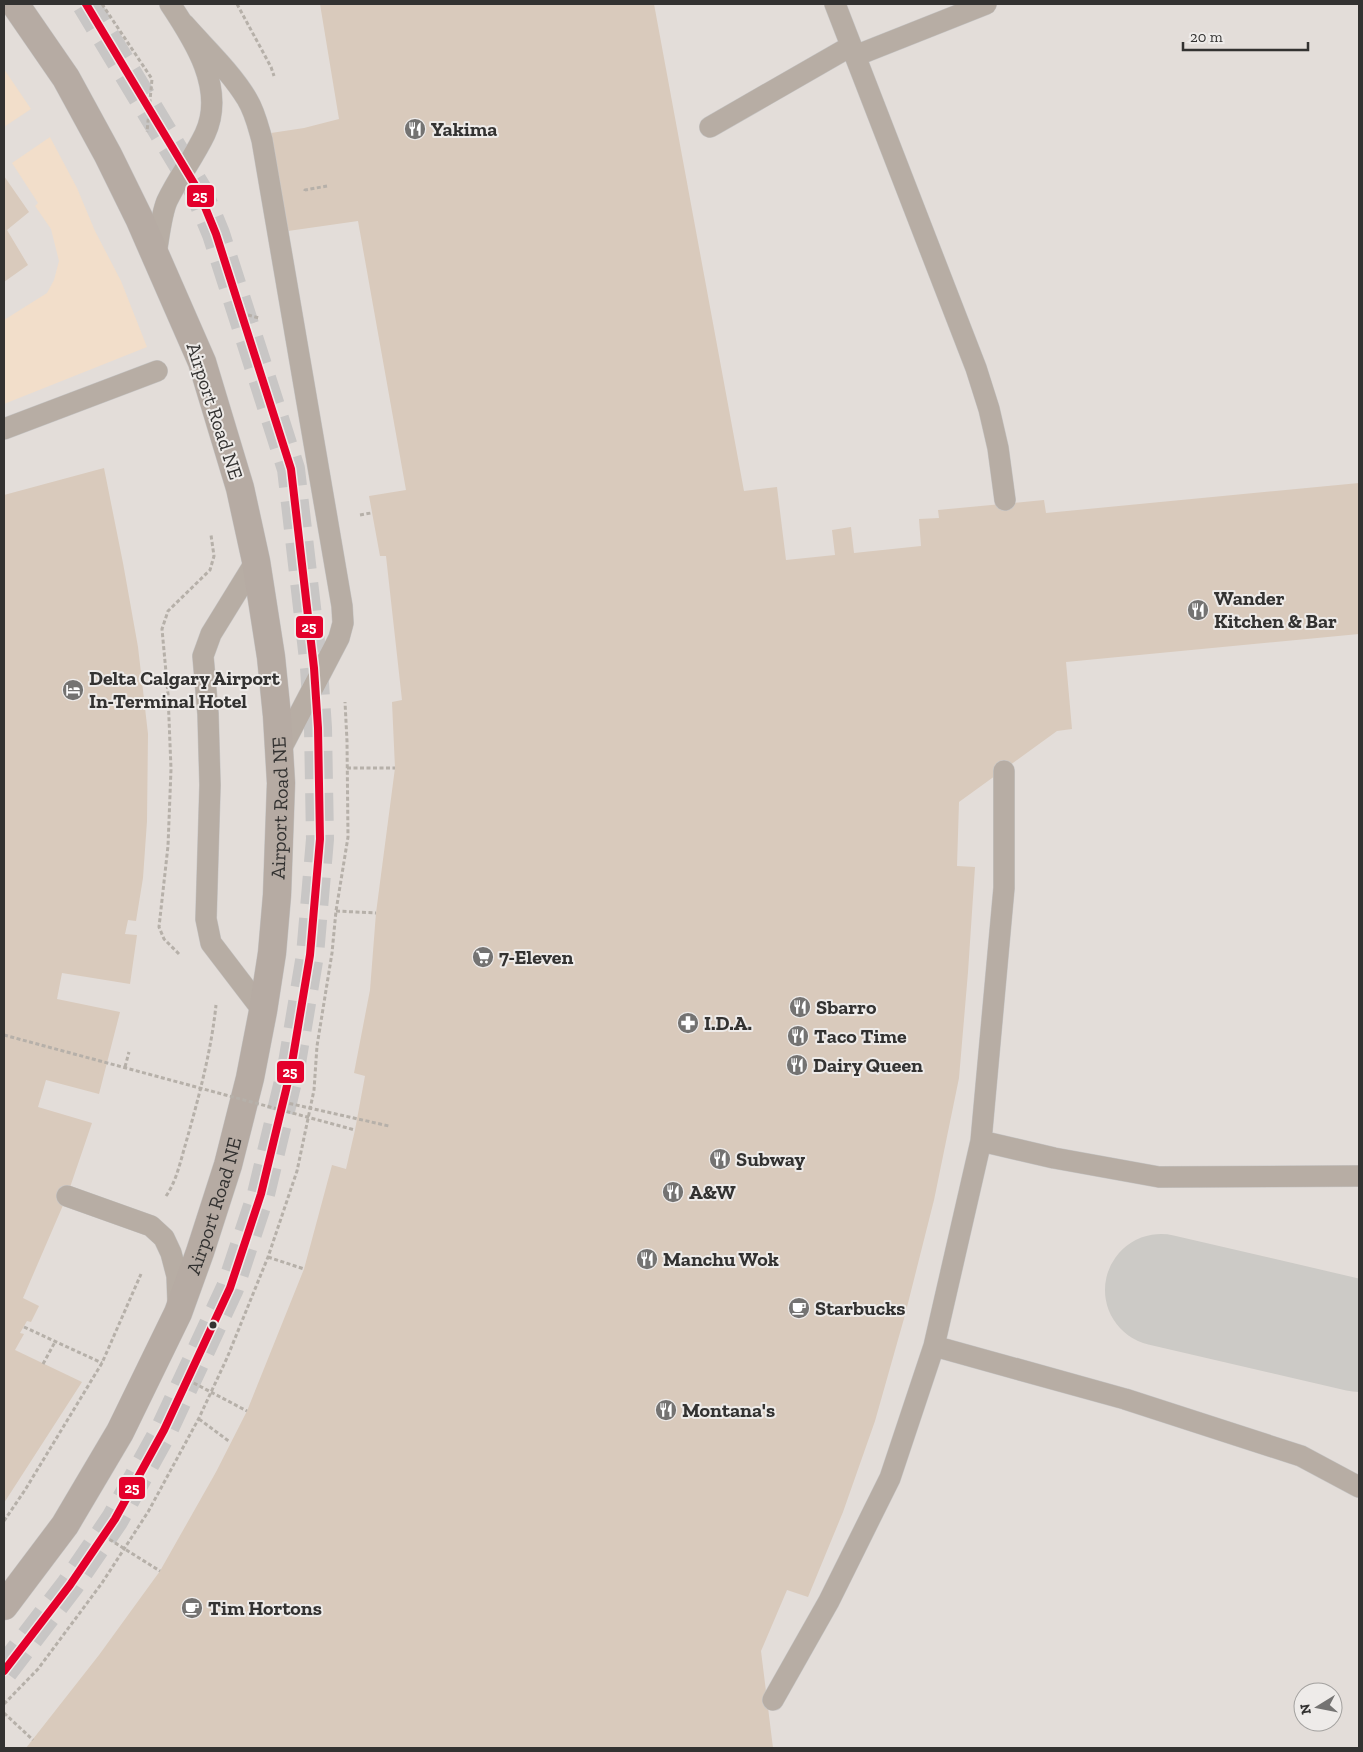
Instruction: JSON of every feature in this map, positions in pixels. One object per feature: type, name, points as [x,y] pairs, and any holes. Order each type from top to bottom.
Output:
[{"type":"main road","name":"Airport Road NE","points":[[4,1606],[65,1525],[120,1432],[178,1313],[228,1165],[250,1078],[272,953],[277,895],[281,783],[271,657],[256,561],[240,488],[202,362],[156,254],[108,155],[66,78],[15,4]]},
{"type":"lane","points":[[170,4],[184,24],[234,80],[248,100],[258,124],[342,606],[344,623],[339,638],[279,754]]},
{"type":"lane","points":[[836,4],[976,368],[998,448],[1005,500]]},
{"type":"lane","points":[[710,127],[853,51],[986,4]]},
{"type":"lane","points":[[156,254],[166,203],[206,133],[212,110],[210,86],[204,62],[184,24]]},
{"type":"lane","points":[[4,429],[156,371]]},
{"type":"lane","points":[[256,561],[211,634],[203,656],[208,714],[210,785],[206,919],[211,943],[263,1011]]},
{"type":"lane","points":[[773,1700],[829,1601],[890,1478],[934,1346],[981,1140],[1004,888],[1004,771]]},
{"type":"lane","points":[[981,1140],[1054,1158],[1159,1177],[1359,1176]]},
{"type":"lane","points":[[67,1196],[150,1226],[164,1238],[172,1253],[177,1276],[178,1313]]},
{"type":"lane","points":[[934,1346],[1125,1400],[1301,1456],[1359,1487]]},
{"type":"path","points":[[102,4],[152,79],[147,132]]},
{"type":"path","points":[[184,959],[164,938],[159,928],[168,846],[171,768],[168,694],[162,629],[168,611],[210,570],[214,556],[210,530]]},
{"type":"path","points":[[347,768],[395,768]]},
{"type":"path","points":[[336,911],[376,913]]},
{"type":"path","points":[[161,1201],[168,1194],[175,1180],[195,1111],[212,1037],[217,998]]},
{"type":"path","points":[[4,1035],[355,1130]]},
{"type":"path","points":[[125,1067],[129,1052]]},
{"type":"path","points":[[283,1102],[389,1126]]},
{"type":"path","points":[[268,1257],[304,1269]]},
{"type":"path","points":[[4,1520],[25,1490],[102,1363],[141,1273]]},
{"type":"path","points":[[24,1327],[102,1363]]},
{"type":"path","points":[[44,1364],[55,1342]]},
{"type":"path","points":[[188,1380],[247,1411]]},
{"type":"path","points":[[198,1418],[230,1442]]},
{"type":"path","points":[[104,1536],[160,1571]]},
{"type":"path","points":[[4,1713],[33,1740]]},
{"type":"shaded area","points":[[4,4],[1359,4],[1359,1748],[4,1748]]},
{"type":"shaded area","points":[[4,69],[31,109],[4,127]]},
{"type":"shaded area","points":[[50,137],[77,188],[95,231],[121,281],[147,347],[4,404],[4,320],[47,293],[54,280],[59,261],[51,229],[35,206],[38,203],[12,163]]},
{"type":"building","points":[[320,4],[654,4],[744,491],[777,487],[786,560],[835,555],[832,530],[851,527],[854,553],[921,546],[919,519],[939,518],[938,510],[1044,500],[1046,513],[1359,483],[1359,634],[1066,662],[1072,729],[1057,731],[959,802],[957,866],[975,867],[959,1078],[934,1200],[905,1315],[875,1421],[843,1512],[808,1597],[787,1590],[761,1651],[773,1748],[26,1748],[99,1655],[160,1571],[216,1472],[247,1411],[304,1269],[332,1165],[346,1169],[365,1076],[354,1073],[370,990],[376,913],[395,768],[392,702],[402,700],[386,556],[380,556],[369,496],[406,490],[358,221],[288,231],[271,133],[304,128],[339,119]]},
{"type":"building","points":[[4,176],[29,212],[7,230],[28,265],[4,282]]},
{"type":"building","name":"Delta Calgary Airport In-Terminal Hotel","points":[[104,468],[138,647],[148,734],[147,821],[143,878],[136,921],[128,920],[125,934],[137,935],[130,984],[62,973],[57,999],[120,1012],[99,1094],[46,1080],[38,1107],[92,1123],[67,1196],[23,1298],[39,1306],[31,1322],[27,1321],[20,1333],[24,1334],[15,1350],[82,1382],[4,1503],[4,495]]},
{"type":"taxiway","points":[[1161,1290],[1359,1336]]},
{"type":"tunnel","points":[[4,1671],[70,1585],[115,1519],[164,1430],[230,1288],[261,1194],[291,1069],[310,955],[320,839],[318,728],[314,668],[291,469],[216,234],[198,190],[86,4]]},
{"type":"transit line","name":"25","points":[[4,1671],[70,1585],[115,1519],[164,1430],[230,1288],[261,1194],[291,1069],[310,955],[320,839],[318,728],[314,668],[291,469],[216,234],[198,190],[86,4]]},
{"type":"place","name":"Yakima","points":[[415,129]]},
{"type":"place","name":"Wander Kitchen & Bar","points":[[1198,610]]},
{"type":"place","name":"Delta Calgary Airport In-Terminal Hotel","points":[[73,690]]},
{"type":"place","name":"7-Eleven","points":[[483,957]]},
{"type":"place","name":"Sbarro","points":[[800,1007]]},
{"type":"place","name":"I.D.A.","points":[[688,1023]]},
{"type":"place","name":"Taco Time","points":[[798,1036]]},
{"type":"place","name":"Dairy Queen","points":[[797,1065]]},
{"type":"place","name":"Subway","points":[[720,1159]]},
{"type":"place","name":"A&W","points":[[673,1192]]},
{"type":"place","name":"Manchu Wok","points":[[647,1259]]},
{"type":"place","name":"Starbucks","points":[[799,1308]]},
{"type":"place","name":"Montana's","points":[[666,1410]]},
{"type":"place","name":"Tim Hortons","points":[[192,1608]]}]
